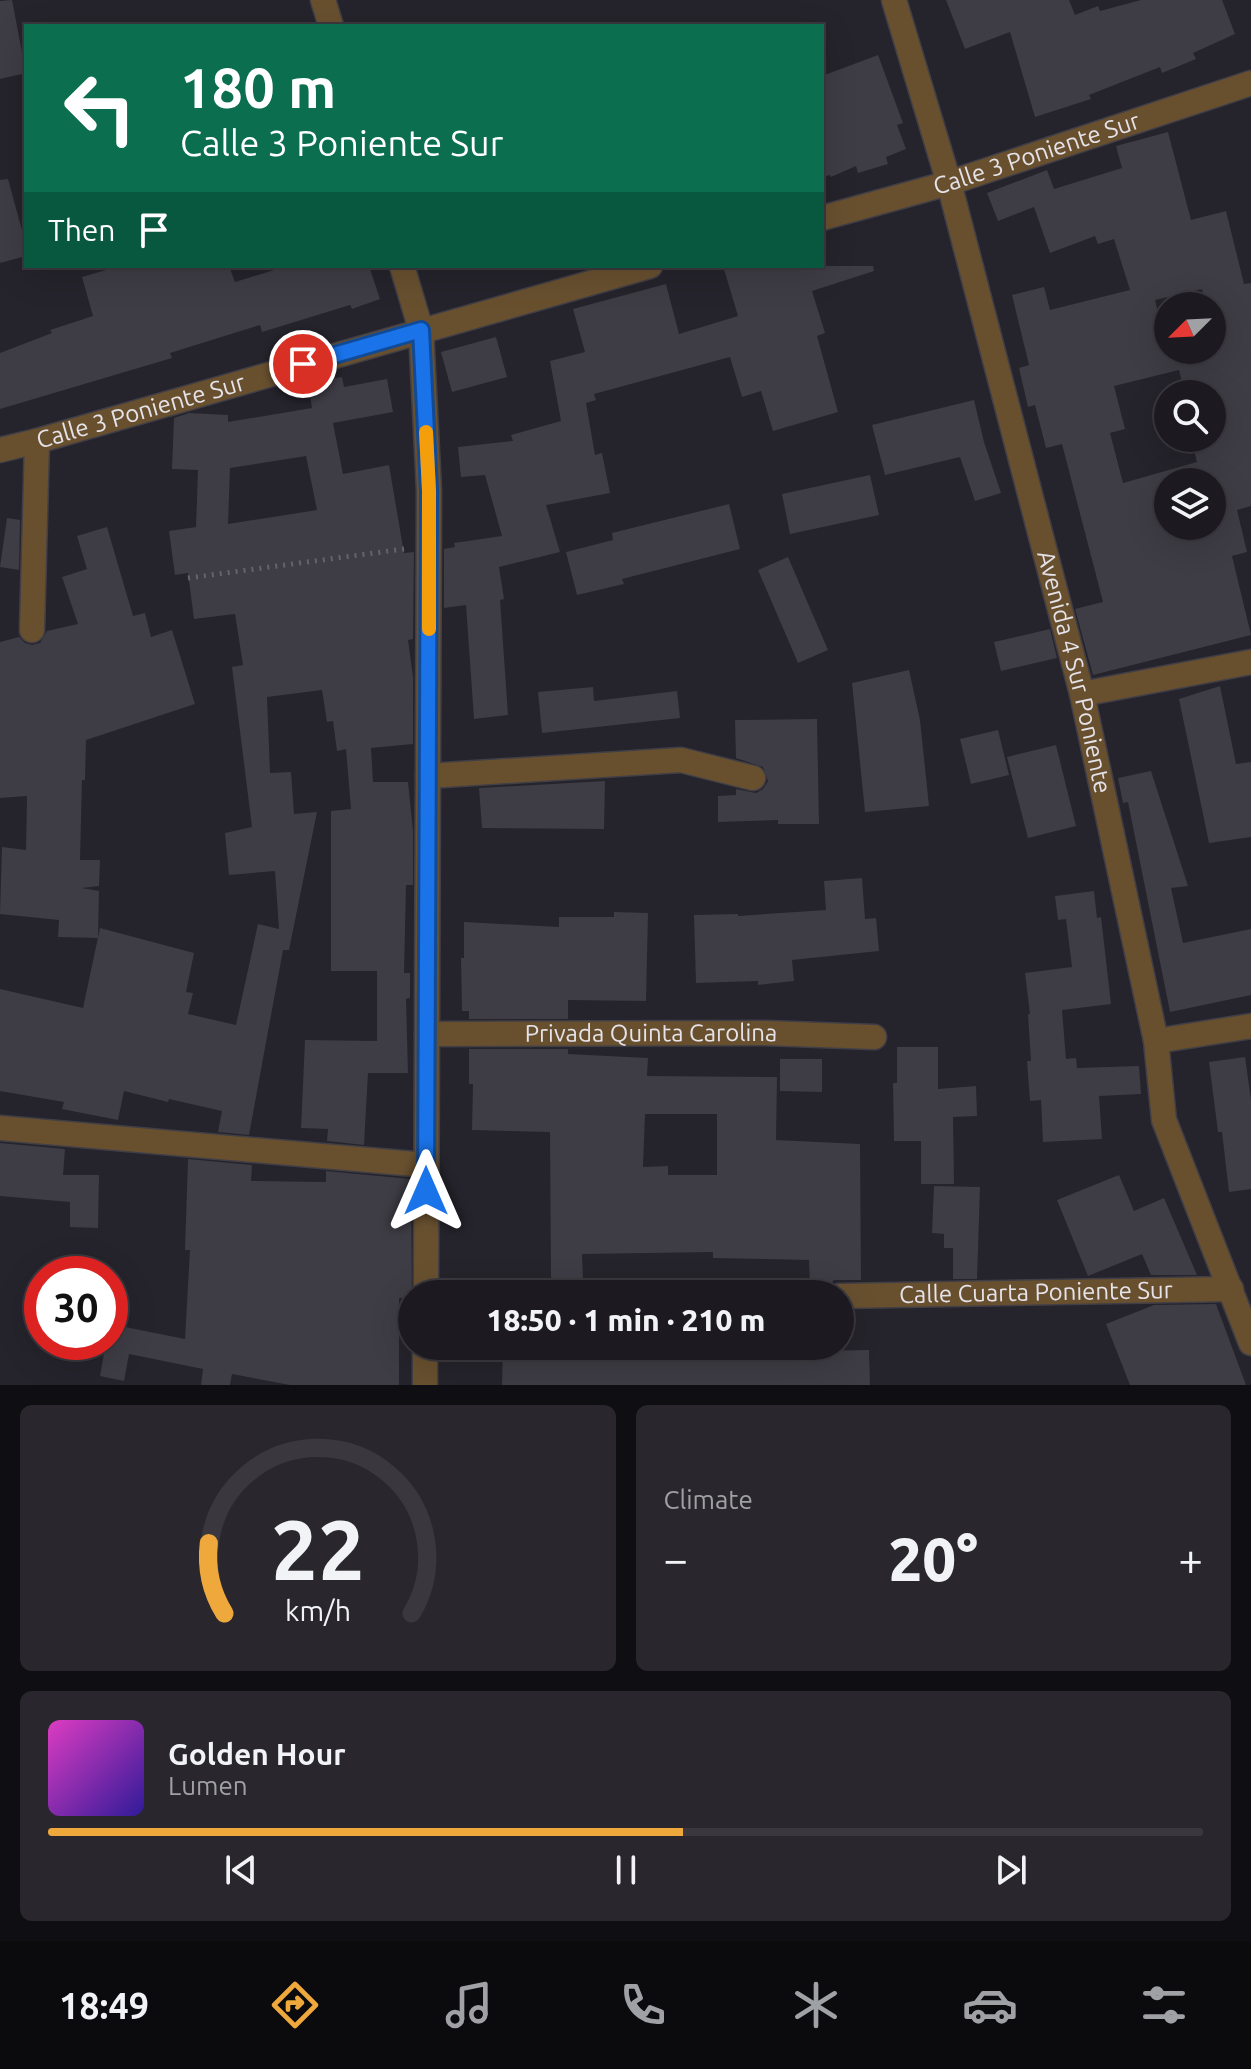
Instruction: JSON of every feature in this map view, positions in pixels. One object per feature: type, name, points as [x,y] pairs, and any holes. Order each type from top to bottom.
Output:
[{"type":"street","points":[[323,0],[330,24]]},
{"type":"street","name":"Avenida 4 Sur Poniente","points":[[894,0],[949,183],[1082,694],[1156,1041],[1164,1120],[1251,1343]]},
{"type":"street","name":"Calle 3 Poniente Sur","points":[[824,217],[949,183],[1251,83]]},
{"type":"street","points":[[403,268],[421,330],[429,491],[426,1280]]},
{"type":"street","name":"Calle 3 Poniente Sur","points":[[0,450],[643,268]]},
{"type":"street","points":[[32,630],[37,441]]},
{"type":"street","points":[[1082,694],[1251,662]]},
{"type":"street","points":[[428,776],[681,760],[753,778]]},
{"type":"street","points":[[1156,1041],[1251,1026]]},
{"type":"street","name":"Privada Quinta Carolina","points":[[427,1034],[766,1033],[874,1037]]},
{"type":"street","points":[[0,1128],[426,1165]]},
{"type":"street","name":"Calle Cuarta Poniente Sur","points":[[854,1296],[1231,1289]]},
{"type":"street","points":[[425,1360],[425,1385]]},
{"type":"path","points":[[188,578],[429,546]]},
{"type":"building","points":[[12,0],[24,73],[0,79],[0,1]]},
{"type":"building","points":[[946,0],[1069,0],[1075,15],[1098,6],[1100,11],[1141,0],[1222,0],[1235,34],[1193,53],[1196,59],[1162,73],[1160,67],[1089,95],[1091,99],[1035,117],[1010,32],[965,49]]},
{"type":"building","points":[[878,55],[903,123],[897,125],[906,149],[886,157],[888,164],[858,173],[856,166],[831,177],[824,176],[824,75]]},
{"type":"building","points":[[1168,132],[1191,220],[1226,211],[1244,284],[1251,283],[1251,506],[1237,510],[1247,552],[1232,556],[1251,635],[1093,675],[1075,609],[1103,602],[1062,444],[1046,448],[1035,405],[1028,407],[1019,368],[1029,365],[1012,295],[1044,287],[1050,310],[1130,290],[1114,239],[1098,244],[1095,236],[1050,253],[1034,207],[998,221],[987,193],[1047,170],[1054,189],[1122,168],[1116,146]],"holes":[[[1179,370],[1182,380],[1226,380],[1226,452],[1194,452],[1197,462],[1176,468],[1226,468],[1226,540],[1154,540],[1154,474],[1123,483],[1110,433],[1125,429],[1114,386]]]},
{"type":"building","points":[[8,179],[24,238],[24,257],[0,263],[0,180]]},
{"type":"building","points":[[873,266],[874,271],[812,291],[825,333],[817,336],[838,412],[773,431],[761,391],[742,397],[730,357],[594,394],[596,400],[586,403],[595,455],[602,453],[610,493],[546,505],[560,552],[499,567],[504,599],[500,600],[508,715],[474,719],[466,605],[444,608],[444,549],[455,547],[454,543],[502,536],[485,475],[461,477],[458,447],[513,441],[511,435],[561,421],[550,361],[585,352],[573,309],[666,284],[679,334],[738,316],[724,268]]},
{"type":"building","points":[[113,268],[230,268],[235,282],[280,268],[370,268],[380,299],[262,332],[260,325],[170,353],[172,358],[0,409],[0,353],[52,333],[50,330],[93,316],[82,277]]},
{"type":"building","points":[[496,337],[507,377],[452,392],[441,352]]},
{"type":"building","points":[[342,377],[344,387],[387,379],[393,412],[333,423],[343,474],[389,465],[404,553],[414,552],[413,639],[408,640],[413,677],[413,744],[371,748],[373,782],[408,782],[413,831],[413,885],[406,885],[404,973],[410,973],[410,998],[406,999],[408,1073],[368,1073],[364,1145],[327,1141],[328,1129],[301,1128],[305,1040],[377,1041],[377,971],[331,971],[331,811],[351,809],[346,749],[337,751],[333,721],[327,722],[322,690],[267,697],[270,773],[291,772],[294,814],[317,812],[289,950],[283,950],[249,1135],[218,1132],[222,1111],[124,1091],[118,1120],[62,1109],[64,1102],[0,1091],[0,989],[83,1008],[100,928],[194,953],[186,992],[193,993],[188,1014],[236,1025],[258,924],[279,929],[275,871],[229,875],[225,833],[252,827],[232,667],[243,665],[235,614],[194,619],[188,573],[175,575],[169,531],[196,527],[198,470],[172,469],[174,418],[189,413],[228,415],[228,422],[312,408],[308,382]],"holes":[[[306,456],[317,510],[228,524],[230,468]]]},
{"type":"building","points":[[974,400],[1001,493],[975,501],[960,457],[885,475],[872,425]]},
{"type":"building","points":[[870,475],[879,515],[790,534],[782,494]]},
{"type":"building","points":[[729,504],[740,549],[622,579],[624,584],[577,595],[566,552],[613,540],[612,533]]},
{"type":"building","points":[[7,518],[20,520],[19,570],[0,567]]},
{"type":"building","points":[[107,527],[133,616],[145,613],[151,637],[172,630],[195,704],[86,740],[80,860],[100,860],[99,886],[82,888],[99,891],[98,938],[58,937],[59,920],[0,914],[2,847],[26,850],[27,796],[0,798],[0,642],[19,637],[32,645],[40,643],[47,631],[78,624],[62,577],[87,569],[77,536]]},
{"type":"building","points":[[788,557],[828,650],[798,663],[758,570]]},
{"type":"building","points":[[1050,629],[1057,658],[1001,671],[994,642]]},
{"type":"building","points":[[909,670],[920,720],[929,806],[865,812],[852,683]]},
{"type":"building","points":[[1220,686],[1236,764],[1251,762],[1251,837],[1209,843],[1179,699]]},
{"type":"building","points":[[593,687],[594,701],[677,691],[680,718],[542,733],[538,692]]},
{"type":"building","points":[[817,719],[819,824],[778,824],[778,820],[718,822],[718,796],[736,795],[736,789],[756,793],[768,781],[763,767],[736,758],[735,720]]},
{"type":"building","points":[[998,730],[1009,775],[971,784],[960,739]]},
{"type":"building","points":[[1056,745],[1076,826],[1028,838],[1007,757]]},
{"type":"building","points":[[1151,771],[1188,886],[1171,888],[1183,943],[1251,929],[1251,995],[1170,1012],[1128,802],[1123,803],[1118,778]]},
{"type":"building","points":[[605,781],[604,829],[482,828],[479,788]]},
{"type":"building","points":[[862,878],[865,919],[876,918],[879,951],[792,960],[794,981],[758,985],[758,981],[696,983],[694,915],[738,916],[826,910],[824,881]]},
{"type":"building","points":[[1094,891],[1097,918],[1101,917],[1111,1004],[1062,1010],[1066,1059],[1076,1058],[1077,1068],[1139,1066],[1141,1094],[1099,1096],[1102,1139],[1043,1142],[1041,1100],[1030,1101],[1027,1061],[1031,1061],[1030,1014],[1025,973],[1072,967],[1066,919],[1058,920],[1055,896]]},
{"type":"building","points":[[614,912],[648,913],[646,1001],[568,1000],[568,1019],[469,1019],[469,1011],[462,1011],[464,922],[559,927],[559,917],[614,917]]},
{"type":"building","points":[[897,1047],[938,1047],[938,1089],[976,1086],[977,1116],[953,1117],[954,1184],[921,1184],[921,1141],[894,1141],[893,1083],[897,1083]]},
{"type":"building","points":[[469,1049],[568,1049],[568,1054],[648,1058],[647,1076],[777,1077],[776,1140],[860,1144],[861,1280],[810,1280],[809,1260],[713,1258],[713,1252],[582,1254],[583,1280],[551,1280],[550,1132],[472,1130],[473,1084],[469,1084]],"holes":[[[645,1114],[717,1114],[717,1175],[668,1175],[668,1166],[643,1167]]]},
{"type":"building","points":[[1245,1057],[1251,1100],[1251,1189],[1229,1192],[1209,1062]]},
{"type":"building","points":[[780,1059],[822,1059],[822,1092],[780,1091]]},
{"type":"building","points":[[0,1143],[65,1149],[63,1175],[99,1175],[98,1228],[70,1227],[70,1202],[0,1196]]},
{"type":"building","points":[[188,1159],[252,1165],[251,1181],[326,1182],[326,1171],[411,1179],[412,1280],[398,1280],[399,1385],[290,1385],[232,1374],[230,1385],[201,1385],[203,1369],[129,1354],[128,1359],[128,1328],[185,1339],[190,1250],[185,1250]]},
{"type":"building","points":[[1119,1175],[1134,1211],[1164,1198],[1197,1275],[1151,1275],[1142,1254],[1088,1276],[1057,1200]]},
{"type":"building","points":[[934,1186],[980,1187],[977,1279],[953,1279],[953,1248],[944,1248],[944,1234],[932,1233]]},
{"type":"building","points":[[1216,1304],[1246,1385],[1130,1385],[1106,1324],[1154,1305]]},
{"type":"building","points":[[854,1350],[869,1350],[870,1385],[502,1385],[503,1360],[854,1360]]},
{"type":"building","points":[[103,1360],[128,1360],[124,1381],[100,1376]]},
{"type":"slow traffic","points":[[426,432],[429,629]]},
{"type":"route","points":[[303,364],[421,330],[429,491],[426,1191]]}]
